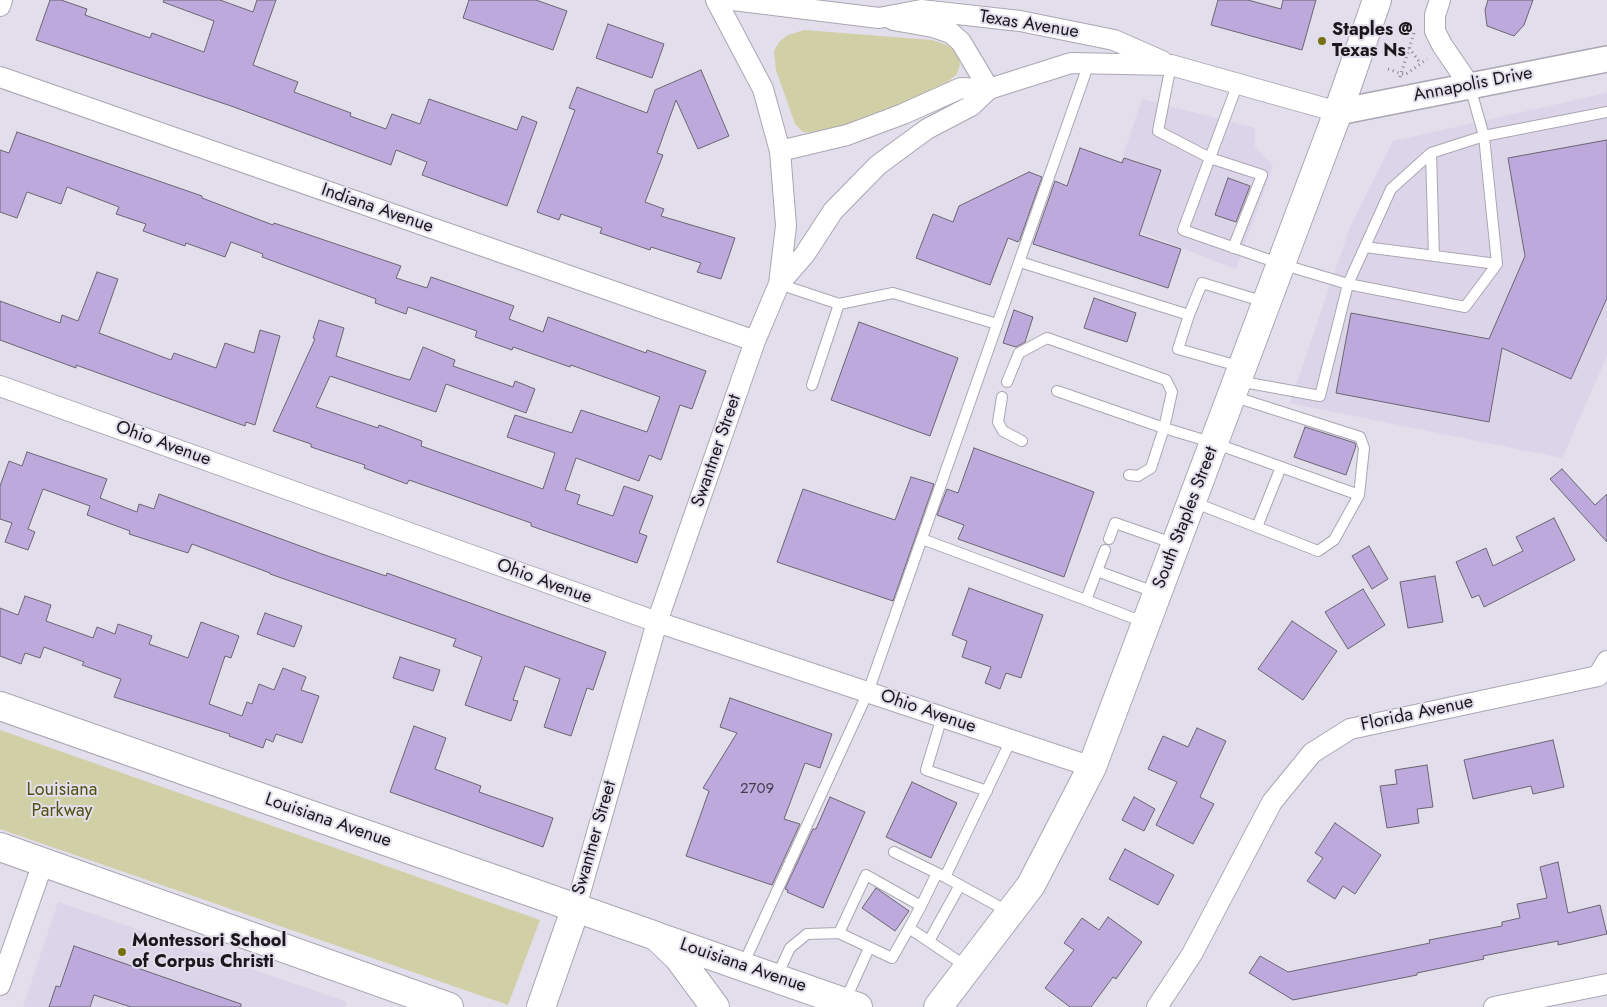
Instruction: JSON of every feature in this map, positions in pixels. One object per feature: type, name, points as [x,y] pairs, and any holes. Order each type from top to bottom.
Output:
[{"type":"main road","name":"South Staples Street","points":[[938,1007],[1030,885],[1092,767],[1338,112],[1377,0]]},
{"type":"main road","name":"Louisiana Avenue","points":[[0,706],[851,1005]]},
{"type":"main road","points":[[0,847],[409,997],[449,1007]]},
{"type":"main road","points":[[541,1007],[576,907]]},
{"type":"main road","name":"Louisiana Avenue","points":[[656,936],[678,958],[715,1007]]},
{"type":"street","points":[[0,6],[2,0]]},
{"type":"street","name":"Swantner Street","points":[[576,907],[657,622],[755,341],[779,284],[786,226],[780,151],[764,89],[716,0]]},
{"type":"street","name":"Texas Avenue","points":[[733,0],[879,18],[921,10],[1020,21],[1114,40],[1171,65],[1338,112]]},
{"type":"street","points":[[1440,0],[1435,14],[1435,31],[1442,46],[1470,86]]},
{"type":"street","points":[[879,18],[933,27],[951,33],[961,42],[989,89]]},
{"type":"street","name":"Annapolis Drive","points":[[1338,112],[1607,59]]},
{"type":"street","name":"Texas Avenue","points":[[780,151],[847,135],[903,114],[961,88],[989,89],[1071,63],[1171,65]]},
{"type":"street","name":"Indiana Avenue","points":[[0,77],[755,341]]},
{"type":"street","name":"Texas Avenue","points":[[779,284],[805,254],[833,211],[878,165],[928,130],[971,106],[989,89]]},
{"type":"street","name":"Ohio Avenue","points":[[0,386],[657,622],[1092,767]]},
{"type":"street","name":"Florida Avenue","points":[[1157,1007],[1192,954],[1272,802],[1312,754],[1350,729],[1604,670]]},
{"type":"street","points":[[0,985],[43,863]]},
{"type":"street","points":[[1494,1007],[1607,984]]},
{"type":"lane","points":[[742,966],[868,692],[1090,63]]},
{"type":"lane","points":[[1171,65],[1158,131],[1210,158],[1262,176],[1234,248]]},
{"type":"lane","points":[[1238,83],[1183,230],[1281,264],[1348,284],[1465,307],[1497,264],[1484,136],[1470,86]]},
{"type":"lane","points":[[1237,381],[1320,396],[1348,284],[1391,189],[1431,153],[1484,136],[1607,112]]},
{"type":"lane","points":[[1431,153],[1434,256]]},
{"type":"lane","points":[[1365,247],[1497,264]]},
{"type":"lane","points":[[1020,262],[1189,314]]},
{"type":"lane","points":[[1192,502],[1318,552],[1334,540],[1359,495],[1364,448],[1360,437],[1237,381],[1178,349],[1202,282],[1266,302]]},
{"type":"lane","points":[[779,284],[839,304],[893,293],[998,324]]},
{"type":"lane","points":[[812,384],[839,304]]},
{"type":"lane","points":[[1007,382],[1019,353],[1046,338],[1166,380],[1172,392],[1164,428],[1151,468],[1138,476],[1129,475]]},
{"type":"lane","points":[[1058,391],[1164,428],[1214,443],[1359,495]]},
{"type":"lane","points":[[1002,397],[998,422],[1003,431],[1022,441]]},
{"type":"lane","points":[[1257,528],[1281,467]]},
{"type":"lane","points":[[1109,539],[1114,523],[1176,544]]},
{"type":"lane","points":[[922,539],[1146,623]]},
{"type":"lane","points":[[1086,600],[1105,550]]},
{"type":"lane","points":[[1097,571],[1157,593]]},
{"type":"lane","points":[[942,717],[926,770],[987,791]]},
{"type":"lane","points":[[776,978],[790,948],[807,934],[838,934],[892,958],[941,875],[987,791],[1011,740]]},
{"type":"lane","points":[[894,852],[941,875],[1009,913]]},
{"type":"lane","points":[[838,934],[866,875],[921,906]]},
{"type":"lane","points":[[929,941],[960,886]]},
{"type":"lane","points":[[909,928],[968,968]]},
{"type":"lane","points":[[851,1005],[869,948]]},
{"type":"path","points":[[1399,82],[1414,32]]},
{"type":"path","points":[[1409,48],[1421,64]]},
{"type":"path","points":[[1388,69],[1405,75],[1430,58]]},
{"type":"shaded area","points":[[1607,93],[1607,356],[1562,458],[1290,403],[1350,227],[1393,141]]},
{"type":"shaded area","points":[[1142,99],[1255,128],[1255,147],[1273,166],[1236,269],[1102,217]]},
{"type":"shaded area","name":"Montessori School of Corpus Christi","points":[[58,902],[347,1002],[345,1007],[23,1007]]},
{"type":"green space","points":[[804,30],[932,40],[947,45],[957,52],[960,64],[957,74],[949,81],[883,112],[862,120],[814,133],[803,132],[795,124],[776,70],[774,51],[779,42],[788,35]]},
{"type":"green space","name":"Louisiana Parkway","points":[[0,730],[540,920],[508,1005],[0,829]]},
{"type":"building","points":[[50,0],[61,0],[87,9],[85,15],[150,38],[152,33],[204,52],[214,21],[163,2],[164,0],[220,0],[253,12],[257,0],[276,0],[253,65],[298,82],[294,92],[351,113],[350,116],[386,129],[392,114],[420,124],[429,99],[517,130],[522,116],[537,122],[507,206],[422,175],[427,162],[396,150],[391,165],[231,106],[36,40]]},
{"type":"building","points":[[469,0],[536,0],[567,11],[553,50],[463,18]]},
{"type":"building","points":[[1218,0],[1248,0],[1281,9],[1283,0],[1316,0],[1302,50],[1211,25]]},
{"type":"building","points":[[1488,0],[1533,0],[1524,25],[1514,36],[1487,26],[1485,10]]},
{"type":"building","points":[[608,24],[664,44],[652,78],[596,58]]},
{"type":"building","points":[[701,70],[729,136],[698,149],[676,100],[657,153],[663,155],[645,202],[664,209],[661,216],[735,238],[721,279],[697,272],[701,263],[651,247],[650,250],[600,233],[602,228],[561,214],[559,220],[537,212],[575,110],[569,108],[577,87],[647,113],[655,90]]},
{"type":"building","points":[[17,132],[202,196],[202,198],[273,225],[274,223],[401,266],[396,278],[427,288],[431,277],[514,306],[509,319],[543,332],[548,317],[646,353],[647,350],[706,371],[692,409],[680,405],[661,460],[649,455],[639,481],[576,458],[565,490],[580,495],[577,504],[613,516],[624,486],[653,496],[639,533],[647,536],[637,563],[409,480],[407,484],[364,468],[365,465],[311,447],[311,444],[273,431],[315,339],[313,338],[319,320],[344,328],[336,356],[396,376],[410,380],[423,347],[455,360],[453,366],[513,387],[515,381],[535,389],[526,413],[446,384],[436,412],[330,376],[316,407],[378,428],[379,425],[422,441],[421,446],[543,489],[555,453],[507,437],[515,415],[572,433],[581,410],[647,432],[660,397],[571,365],[570,367],[513,347],[512,350],[475,337],[477,331],[408,307],[406,314],[375,303],[376,299],[262,257],[263,254],[231,242],[225,257],[186,243],[185,246],[143,231],[146,224],[116,214],[119,207],[67,187],[61,204],[27,192],[17,218],[0,212],[0,150],[9,153]]},
{"type":"building","points":[[1607,140],[1607,298],[1571,379],[1502,348],[1489,422],[1336,393],[1351,313],[1489,339],[1525,256],[1508,158]]},
{"type":"building","points":[[1080,148],[1122,163],[1124,158],[1161,170],[1139,235],[1181,249],[1168,288],[1033,244],[1055,181],[1067,186]]},
{"type":"building","points":[[1029,172],[1042,177],[1020,239],[1018,242],[1008,238],[990,285],[916,258],[933,214],[953,222],[959,206]]},
{"type":"building","points":[[1228,178],[1250,186],[1236,222],[1215,215]]},
{"type":"building","points":[[97,272],[118,279],[99,333],[171,360],[174,353],[216,368],[225,343],[254,353],[260,330],[280,336],[255,425],[246,422],[245,426],[76,365],[76,368],[0,340],[0,301],[60,323],[62,315],[78,321]]},
{"type":"building","points":[[1094,298],[1136,313],[1127,342],[1084,328]]},
{"type":"building","points":[[1014,310],[1033,317],[1025,342],[1016,347],[1003,343]]},
{"type":"building","points":[[859,322],[958,358],[930,436],[831,400]]},
{"type":"building","points":[[1305,427],[1355,443],[1356,446],[1346,475],[1294,457]]},
{"type":"building","points":[[974,448],[1094,492],[1064,577],[958,539],[964,525],[937,515],[947,489],[958,493]]},
{"type":"building","points":[[27,452],[107,479],[100,498],[137,512],[139,504],[154,509],[159,494],[322,554],[386,576],[387,573],[606,652],[593,690],[587,688],[571,736],[544,727],[560,679],[525,666],[513,700],[518,701],[511,721],[465,705],[482,657],[453,646],[456,639],[270,574],[192,544],[188,553],[129,534],[130,531],[87,515],[90,506],[43,489],[28,529],[35,532],[28,550],[5,542],[12,523],[0,519],[0,486],[9,461],[22,466]]},
{"type":"building","points":[[1562,469],[1595,505],[1607,494],[1607,542],[1550,479]]},
{"type":"building","points":[[911,477],[934,484],[893,601],[777,562],[803,489],[895,520]]},
{"type":"building","points":[[1554,518],[1575,560],[1484,607],[1479,595],[1472,598],[1456,562],[1486,548],[1493,566],[1523,551],[1516,537]]},
{"type":"building","points":[[1369,546],[1388,579],[1372,589],[1352,556]]},
{"type":"building","points":[[1435,576],[1443,622],[1408,628],[1400,582]]},
{"type":"building","points":[[969,588],[1043,615],[1021,678],[1006,673],[1000,689],[985,683],[991,667],[962,657],[967,641],[952,635]]},
{"type":"building","points":[[1363,589],[1385,625],[1348,649],[1325,612]]},
{"type":"building","points":[[25,596],[51,605],[46,621],[93,638],[97,627],[115,634],[118,624],[152,636],[149,644],[188,658],[201,622],[239,636],[231,658],[225,656],[209,704],[242,716],[247,702],[252,704],[259,684],[274,690],[283,668],[306,677],[301,690],[319,696],[302,743],[276,734],[273,742],[266,739],[263,748],[229,736],[230,734],[114,697],[121,679],[82,665],[84,662],[44,647],[40,658],[25,653],[21,664],[0,656],[0,608],[18,615]]},
{"type":"building","points":[[265,613],[302,626],[294,647],[257,634]]},
{"type":"building","points":[[1292,621],[1337,651],[1303,700],[1258,669]]},
{"type":"building","points":[[400,657],[440,670],[433,691],[393,678]]},
{"type":"building","points":[[730,698],[832,734],[820,768],[805,763],[784,819],[800,824],[772,885],[686,856],[709,791],[703,788],[737,733],[720,727]]},
{"type":"building","points":[[414,726],[446,738],[435,769],[481,786],[479,792],[553,818],[543,847],[390,792]]},
{"type":"building","points":[[1197,728],[1226,741],[1200,797],[1214,804],[1193,844],[1156,825],[1177,782],[1148,769],[1163,736],[1188,747]]},
{"type":"building","points":[[1553,740],[1564,787],[1533,794],[1531,786],[1473,799],[1464,760]]},
{"type":"building","points":[[1427,765],[1433,807],[1417,809],[1419,823],[1387,828],[1380,786],[1397,784],[1395,770]]},
{"type":"building","points":[[912,782],[957,803],[931,858],[886,837]]},
{"type":"building","points":[[830,797],[865,812],[823,908],[787,892],[788,890],[785,889]]},
{"type":"building","points":[[1134,797],[1155,809],[1144,831],[1122,820]]},
{"type":"building","points":[[1335,823],[1381,855],[1355,894],[1343,886],[1335,899],[1307,881],[1323,858],[1315,853]]},
{"type":"building","points":[[1125,849],[1174,875],[1158,905],[1109,879]]},
{"type":"building","points":[[1558,862],[1568,913],[1600,905],[1607,934],[1558,945],[1558,941],[1483,956],[1484,959],[1417,973],[1417,975],[1293,1000],[1249,973],[1260,956],[1288,972],[1430,943],[1429,940],[1502,926],[1502,922],[1520,918],[1517,904],[1547,898],[1540,867]]},
{"type":"building","points":[[876,888],[909,911],[895,931],[862,908]]},
{"type":"building","points":[[1108,917],[1142,942],[1116,979],[1113,977],[1091,1007],[1070,1007],[1045,988],[1074,950],[1064,943],[1082,918],[1099,930]]},
{"type":"building","points":[[74,946],[241,1004],[241,1007],[131,1007],[94,995],[90,1007],[49,1007],[56,986],[60,987]]},
{"type":"place","name":"Staples @ Texas Ns","points":[[1322,41]]},
{"type":"place","name":"Montessori School of Corpus Christi","points":[[122,952]]}]
